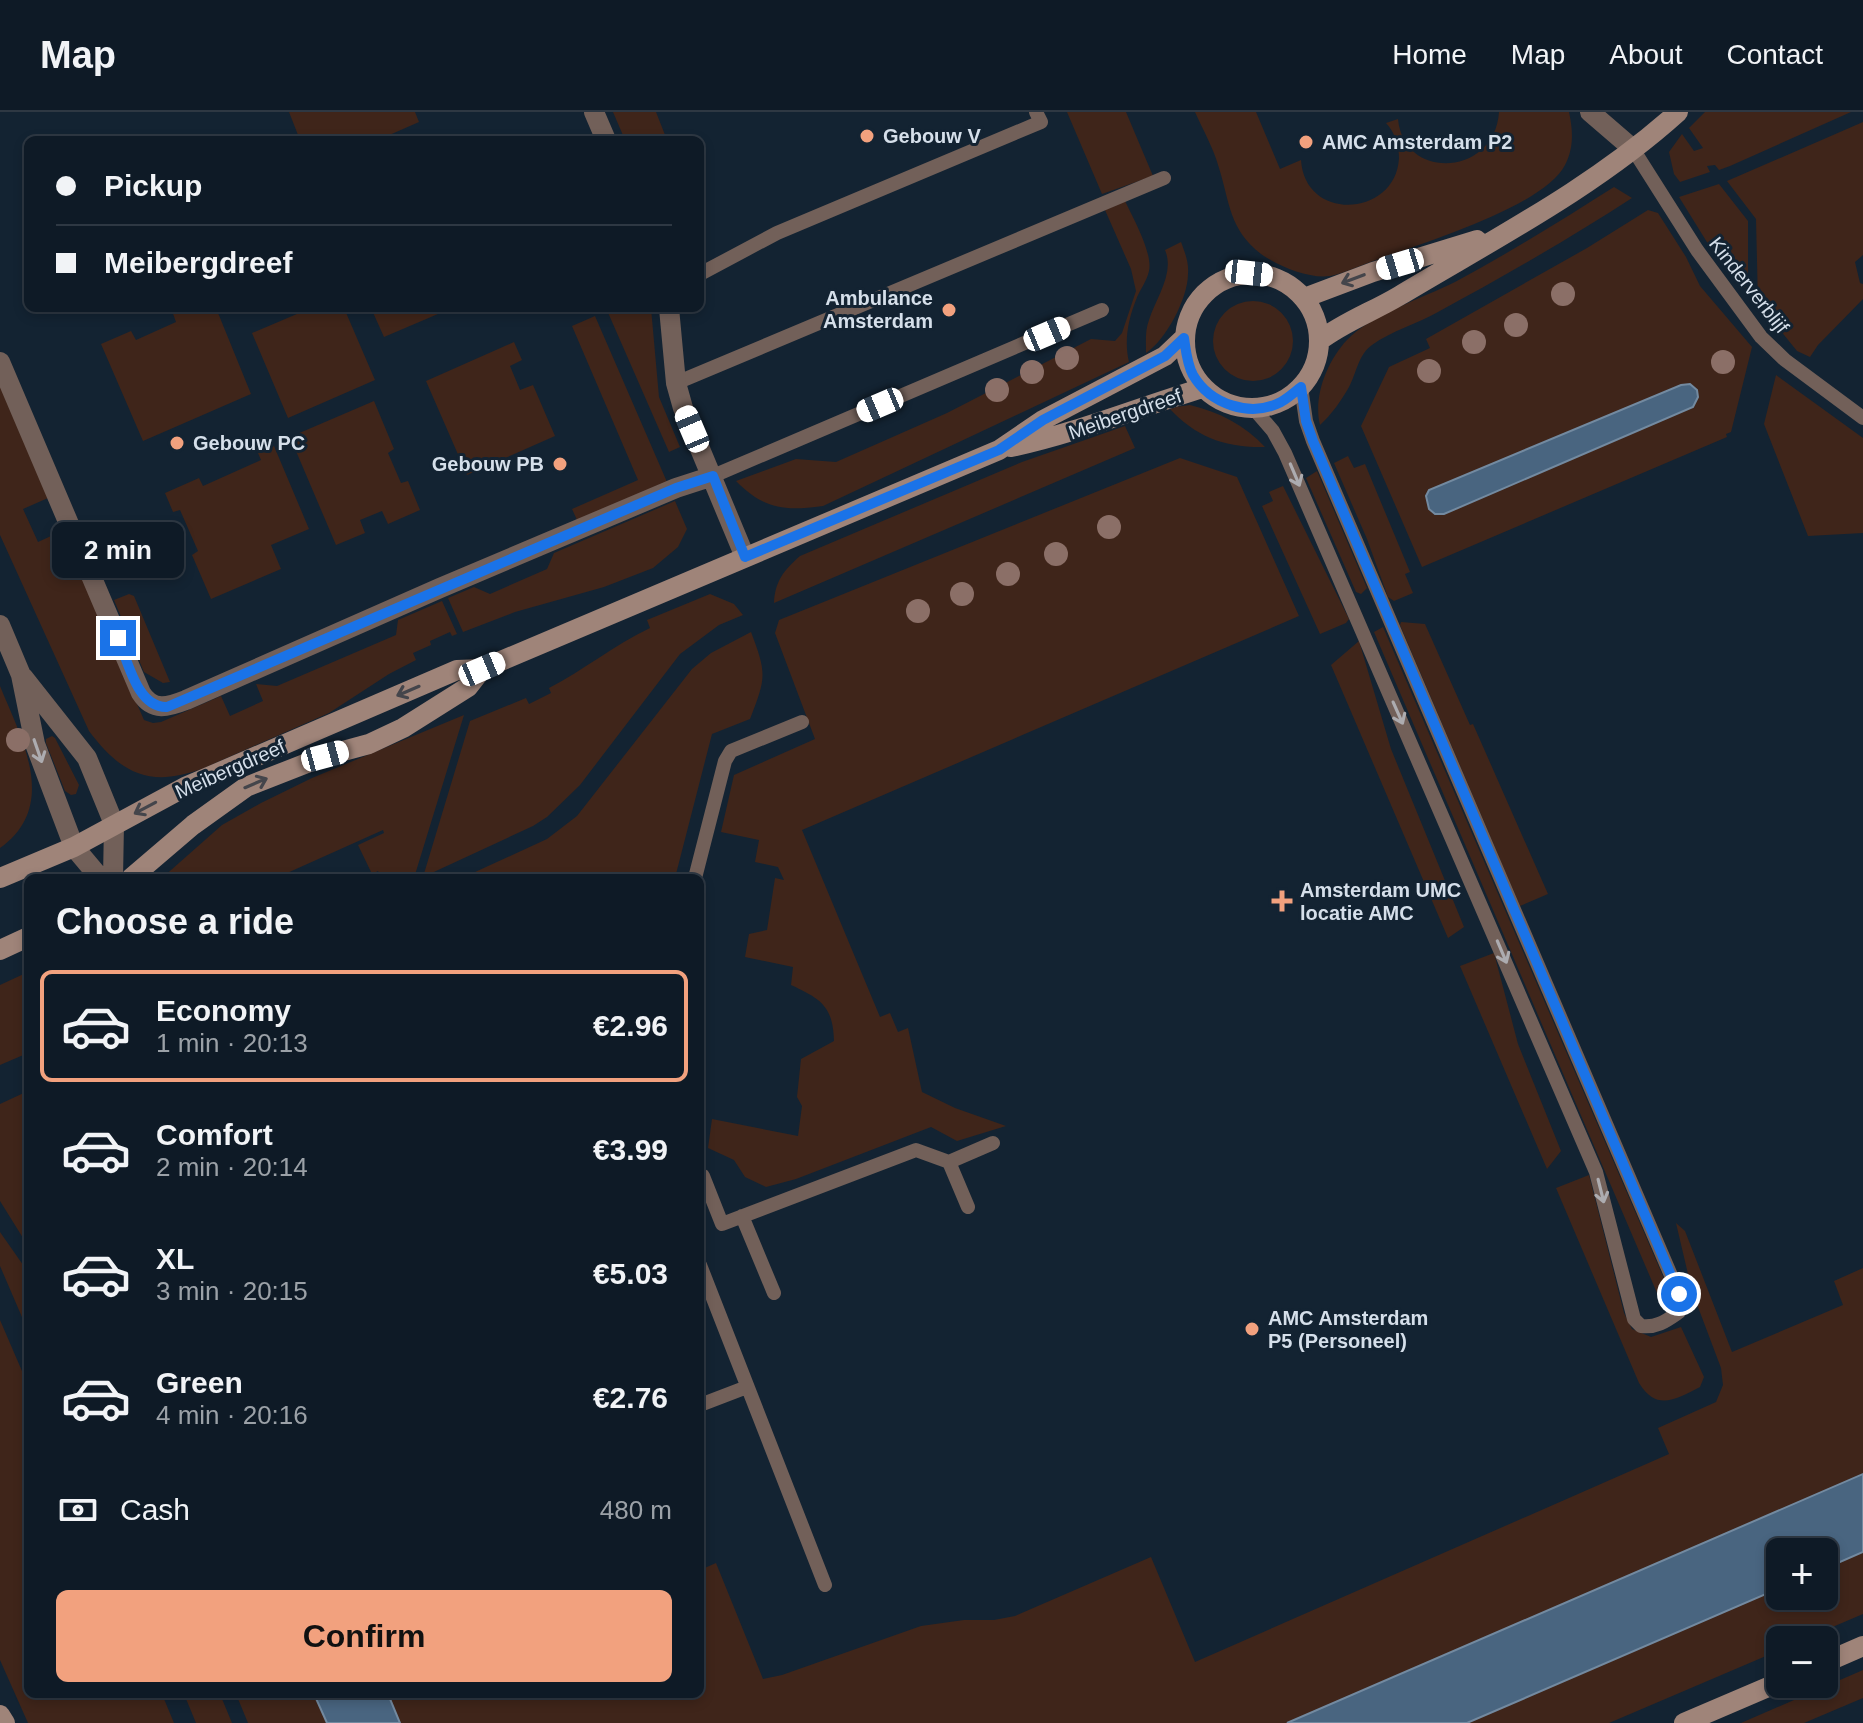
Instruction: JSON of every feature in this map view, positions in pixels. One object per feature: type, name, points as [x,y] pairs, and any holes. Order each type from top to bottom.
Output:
[{"type":"street","points":[[594,112],[604,136]]},
{"type":"street","points":[[1590,112],[1633,149]]},
{"type":"street","points":[[1319,341],[1339,326],[1386,303],[1555,204],[1633,149],[1678,112]]},
{"type":"street","points":[[1304,298],[1373,272],[1507,230]]},
{"type":"street","points":[[1249,273],[1270,275],[1289,284],[1304,298],[1316,318],[1319,341],[1311,374],[1301,387],[1280,403],[1254,409],[1235,407],[1218,400],[1192,374],[1184,338],[1196,302],[1210,288],[1228,277],[1249,273]]},
{"type":"street","points":[[669,312],[676,383],[683,408],[745,557]]},
{"type":"street","name":"Meibergdreef","points":[[999,450],[1043,420],[1165,356],[1184,338]]},
{"type":"street","points":[[0,362],[141,693],[151,704],[159,707],[186,700],[440,588],[676,488],[713,476]]},
{"type":"street","name":"Meibergdreef","points":[[0,878],[74,847],[185,787],[457,670],[482,669],[999,450],[1053,438],[1203,388]]},
{"type":"street","points":[[0,625],[21,675],[35,744],[74,847],[97,874]]},
{"type":"street","name":"Meibergdreef","points":[[136,874],[193,825],[246,787],[325,756],[369,744],[403,728],[468,687],[482,669]]},
{"type":"street","points":[[21,675],[87,758],[114,824],[113,874]]},
{"type":"street","points":[[0,950],[24,939]]},
{"type":"street","points":[[1838,1657],[1863,1646]]},
{"type":"street","points":[[1684,1723],[1766,1688]]},
{"type":"street","points":[[0,1715],[5,1723]]},
{"type":"lane","points":[[704,272],[777,233],[1041,122],[1036,112]]},
{"type":"lane","name":"Kinderverblijf","points":[[1633,149],[1697,250],[1761,337],[1785,360],[1863,418]]},
{"type":"lane","points":[[676,383],[1164,178]]},
{"type":"lane","points":[[713,476],[1102,310]]},
{"type":"lane","points":[[1254,409],[1273,431],[1285,453],[1596,1172],[1634,1319],[1641,1326],[1663,1323],[1679,1312],[1679,1294],[1313,441],[1306,421],[1301,387]]},
{"type":"lane","points":[[1357,618],[1384,608]]},
{"type":"lane","points":[[696,874],[725,761],[731,751],[802,722]]},
{"type":"lane","points":[[704,1179],[722,1224],[916,1150],[949,1162],[993,1143]]},
{"type":"lane","points":[[949,1162],[968,1207]]},
{"type":"lane","points":[[742,1216],[774,1293]]},
{"type":"lane","points":[[704,1275],[825,1585]]},
{"type":"lane","points":[[704,1403],[747,1387]]},
{"type":"shaded area","points":[[289,112],[415,112],[419,122],[387,136],[298,136]]},
{"type":"shaded area","points":[[613,112],[656,112],[665,136],[623,136]]},
{"type":"shaded area","points":[[1067,112],[1126,112],[1153,176],[1102,194]]},
{"type":"shaded area","points":[[1195,112],[1256,112],[1280,169],[1301,160],[1306,180],[1318,195],[1333,203],[1350,205],[1368,201],[1383,192],[1394,178],[1398,148],[1386,123],[1398,119],[1404,139],[1416,153],[1432,161],[1449,163],[1467,159],[1482,149],[1494,133],[1499,112],[1569,112],[1572,139],[1565,165],[1553,180],[1508,209],[1341,273],[1322,276],[1303,274],[1276,263],[1250,245],[1242,235],[1232,215],[1214,154]]},
{"type":"shaded area","points":[[1705,112],[1851,112],[1730,166],[1719,170],[1715,165],[1707,166],[1710,172],[1680,182],[1674,174],[1669,152],[1682,134],[1694,151],[1703,148],[1689,128]]},
{"type":"shaded area","points":[[1863,122],[1863,255],[1855,262],[1860,283],[1863,284],[1863,299],[1810,357],[1797,351],[1758,303],[1756,219],[1727,181]]},
{"type":"shaded area","points":[[1719,184],[1748,221],[1748,292],[1710,247],[1679,197]]},
{"type":"shaded area","points":[[1614,187],[1632,198],[1487,285],[1367,349],[1343,397],[1320,425],[1318,403],[1323,380],[1333,358],[1357,331],[1383,315],[1475,271]]},
{"type":"shaded area","points":[[1125,201],[1142,236],[1149,264],[1148,275],[1129,323],[1129,362],[823,506],[776,506],[756,498],[736,481],[796,459],[836,462],[947,413],[1091,339],[1115,341],[1122,333],[1136,291],[1131,269],[1105,210]]},
{"type":"shaded area","points":[[1648,210],[1658,213],[1700,286],[1752,347],[1731,432],[1726,434],[1727,437],[1422,567],[1361,426],[1389,367],[1430,348],[1426,339]]},
{"type":"shaded area","points":[[1181,242],[1188,270],[1184,295],[1168,329],[1146,353],[1148,324],[1168,268],[1165,250]]},
{"type":"shaded area","points":[[1253,301],[1268,304],[1281,313],[1290,326],[1293,341],[1290,356],[1281,369],[1268,378],[1253,381],[1238,378],[1225,369],[1216,356],[1213,341],[1216,326],[1225,313],[1238,304]]},
{"type":"shaded area","points":[[172,312],[218,312],[251,394],[143,441],[101,344],[131,331],[136,340],[176,322]]},
{"type":"shaded area","points":[[302,312],[346,312],[375,380],[288,418],[252,333]]},
{"type":"shaded area","points":[[373,312],[443,312],[384,337]]},
{"type":"shaded area","points":[[608,312],[651,312],[659,397],[680,447],[669,452]]},
{"type":"shaded area","points":[[595,316],[667,482],[577,520],[572,509],[638,480],[572,326]]},
{"type":"shaded area","points":[[514,342],[522,360],[510,366],[520,390],[533,385],[555,436],[467,475],[426,381]]},
{"type":"shaded area","points":[[1776,375],[1863,438],[1863,533],[1808,536],[1764,424]]},
{"type":"shaded area","points":[[0,386],[48,498],[23,509],[38,542],[62,531],[144,720],[161,722],[221,696],[230,716],[263,701],[256,684],[277,686],[396,635],[398,620],[442,601],[457,634],[452,636],[450,632],[430,641],[431,645],[413,653],[416,660],[329,713],[204,768],[168,777],[153,777],[126,767],[113,758],[89,731],[0,535]]},
{"type":"shaded area","points":[[374,401],[394,449],[388,453],[401,483],[408,481],[420,510],[388,524],[382,511],[360,520],[365,533],[336,545],[290,437]]},
{"type":"shaded area","points":[[1190,405],[1231,420],[1265,447],[1212,439],[1169,408]]},
{"type":"shaded area","points":[[1125,426],[1135,448],[774,603],[781,576],[800,556],[1022,462]]},
{"type":"shaded area","points":[[274,446],[309,529],[271,545],[281,569],[211,599],[192,555],[198,551],[180,510],[173,512],[165,493],[199,478],[203,486],[261,460],[258,453]]},
{"type":"shaded area","points":[[1348,456],[1354,468],[1365,464],[1410,572],[1405,574],[1413,593],[1394,601],[1388,597],[1334,463]]},
{"type":"shaded area","points":[[1180,458],[1237,477],[1299,616],[802,830],[880,1017],[890,1013],[898,1032],[908,1028],[922,1092],[955,1108],[1006,1126],[957,1141],[931,1127],[796,1179],[766,1187],[745,1177],[734,1160],[708,1148],[712,1119],[798,1136],[802,1106],[797,1097],[801,1059],[834,1041],[831,1019],[823,1005],[791,985],[793,967],[745,957],[749,934],[767,930],[775,878],[784,880],[778,867],[755,862],[759,840],[721,832],[734,775],[815,739],[775,633],[779,620]]},
{"type":"shaded area","points":[[1317,471],[1367,588],[1361,594],[1356,592],[1306,478]]},
{"type":"shaded area","points":[[1283,486],[1349,619],[1320,634],[1262,506],[1273,501],[1269,492]]},
{"type":"shaded area","points":[[675,501],[687,529],[678,547],[653,568],[463,632],[448,598],[474,587],[490,594],[547,569],[554,553]]},
{"type":"shaded area","points":[[129,594],[134,596],[170,682],[163,683],[144,672],[114,600]]},
{"type":"shaded area","points":[[710,594],[734,604],[743,615],[719,625],[680,654],[580,785],[547,817],[424,874],[470,721],[526,698],[529,704],[551,693],[549,688],[650,628],[647,620]]},
{"type":"shaded area","points":[[1401,622],[1425,624],[1548,894],[1520,906]]},
{"type":"shaded area","points":[[1383,627],[1674,1302],[1663,1307],[1374,632]]},
{"type":"shaded area","points":[[751,632],[762,667],[762,685],[750,719],[712,734],[676,874],[471,874],[547,839],[577,816],[692,669],[711,653]]},
{"type":"shaded area","points":[[1359,641],[1391,749],[1464,927],[1448,938],[1331,665]]},
{"type":"shaded area","points":[[0,686],[25,749],[32,792],[28,812],[18,831],[0,848]]},
{"type":"shaded area","points":[[464,715],[415,874],[380,874],[378,871],[372,874],[358,845],[384,833],[383,830],[285,874],[167,874],[222,825],[312,778]]},
{"type":"shaded area","points":[[52,736],[79,785],[76,794],[65,791],[46,743],[46,739]]},
{"type":"shaded area","points":[[1494,953],[1518,1044],[1561,1151],[1547,1169],[1460,966]]},
{"type":"shaded area","points":[[24,974],[24,1055],[0,1065],[0,985]]},
{"type":"shaded area","points":[[24,1093],[24,1240],[0,1201],[0,1104]]},
{"type":"shaded area","points":[[1589,1175],[1624,1313],[1632,1329],[1651,1337],[1681,1327],[1704,1377],[1700,1387],[1683,1396],[1667,1400],[1653,1398],[1639,1383],[1556,1188]]},
{"type":"shaded area","points":[[1676,1223],[1685,1231],[1732,1352],[1843,1305],[1834,1281],[1863,1268],[1863,1474],[1287,1723],[400,1723],[390,1698],[704,1698],[704,1568],[716,1563],[763,1679],[921,1626],[1015,1616],[1151,1557],[1195,1662],[1669,1454],[1658,1428],[1716,1402],[1723,1385],[1721,1368],[1692,1291]]},
{"type":"shaded area","points":[[0,1232],[24,1266],[24,1322],[0,1266]]},
{"type":"shaded area","points":[[0,1320],[24,1376],[24,1698],[164,1698],[174,1723],[28,1723],[0,1660]]},
{"type":"shaded area","points":[[1863,1552],[1863,1614],[1835,1626],[1766,1626],[1766,1656],[1609,1723],[1467,1723],[1766,1594],[1766,1610],[1838,1610],[1838,1563]]},
{"type":"shaded area","points":[[1863,1670],[1863,1698],[1804,1723],[1741,1723],[1799,1698],[1838,1698],[1838,1681]]},
{"type":"shaded area","points":[[186,1698],[222,1698],[232,1723],[196,1723]]},
{"type":"shaded area","points":[[238,1698],[316,1698],[327,1723],[248,1723]]},
{"type":"water","points":[[1690,384],[1697,390],[1698,397],[1693,407],[1444,514],[1435,514],[1429,509],[1426,496],[1429,490],[1681,385]]},
{"type":"water","points":[[1863,1474],[1863,1552],[1838,1563],[1838,1538],[1766,1538],[1766,1594],[1467,1723],[1287,1723]]},
{"type":"water","points":[[316,1698],[390,1698],[400,1723],[327,1723]]},
{"type":"place","name":"Gebouw V","points":[[867,136]]},
{"type":"place","name":"AMC Amsterdam P2","points":[[1306,142]]},
{"type":"place","name":"Ambulance Amsterdam","points":[[949,310]]},
{"type":"place","name":"Gebouw PC","points":[[177,443]]},
{"type":"place","name":"Gebouw PB","points":[[560,464]]},
{"type":"place","name":"Amsterdam UMC locatie AMC","points":[[1282,901]]},
{"type":"place","name":"AMC Amsterdam P5 (Personeel)","points":[[1252,1329]]},
{"type":"route","points":[[118,638],[145,699],[159,707],[167,707],[676,488],[713,476],[745,557],[999,450],[1043,420],[1165,356],[1184,338],[1192,374],[1218,400],[1235,407],[1254,409],[1280,403],[1301,387],[1306,421],[1313,441],[1679,1294]]}]
